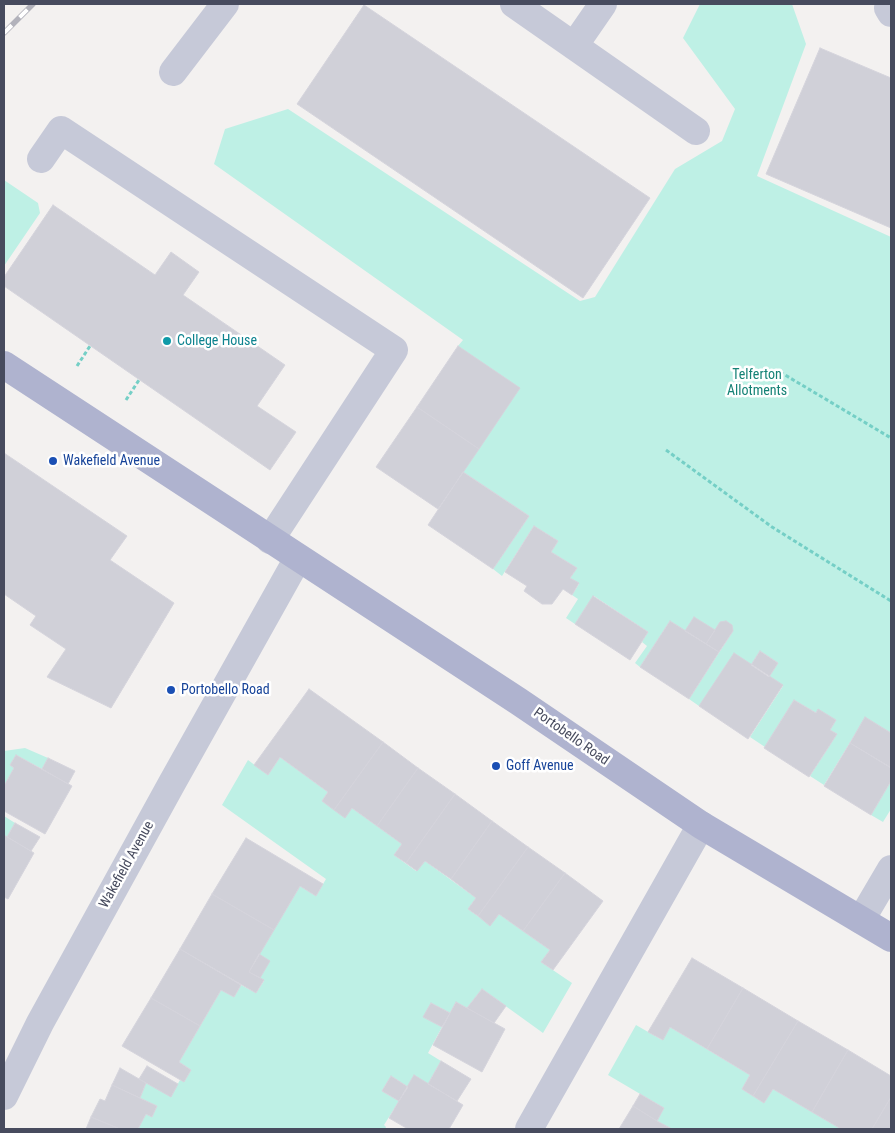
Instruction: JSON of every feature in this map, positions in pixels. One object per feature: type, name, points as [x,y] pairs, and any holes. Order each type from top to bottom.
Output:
[{"type":"main road","name":"Portobello Road","points":[[4,365],[518,701],[701,825],[891,938]]},
{"type":"street","points":[[173,72],[225,4]]},
{"type":"street","points":[[514,4],[696,131]]},
{"type":"street","points":[[574,46],[602,4]]},
{"type":"street","points":[[889,4],[888,8],[891,13]]},
{"type":"street","points":[[41,159],[61,130],[394,350],[270,540]]},
{"type":"street","name":"Wakefield Avenue","points":[[4,1096],[40,1024],[298,558]]},
{"type":"street","points":[[530,1129],[701,825]]},
{"type":"street","points":[[861,920],[891,870]]},
{"type":"path","points":[[77,366],[90,346]]},
{"type":"path","points":[[780,372],[891,438]]},
{"type":"path","points":[[126,400],[139,380]]},
{"type":"path","points":[[666,450],[772,528],[891,601]]},
{"type":"green space","name":"Telferton Allotments","points":[[700,4],[792,4],[806,44],[757,176],[891,237],[891,733],[865,718],[824,785],[810,776],[837,734],[830,730],[836,720],[818,710],[816,713],[794,700],[765,747],[750,737],[783,686],[769,677],[778,663],[760,651],[751,665],[699,706],[689,699],[733,631],[685,631],[670,621],[640,667],[635,663],[647,646],[642,642],[648,632],[594,596],[575,624],[566,618],[578,599],[572,595],[579,584],[570,578],[577,568],[551,552],[558,541],[534,526],[502,576],[493,569],[529,516],[463,472],[458,346],[463,340],[214,164],[225,129],[288,109],[580,301],[595,297],[675,169],[722,141],[735,109],[683,38]]},
{"type":"green space","points":[[4,180],[38,203],[40,213],[4,266]]},
{"type":"green space","points":[[25,748],[48,758],[42,769],[16,755],[10,765],[14,768],[4,786],[4,751]]},
{"type":"green space","points":[[280,757],[328,792],[322,801],[345,817],[352,808],[402,844],[394,855],[416,871],[425,861],[476,898],[468,909],[490,925],[499,914],[550,950],[541,962],[572,983],[543,1033],[482,989],[467,1008],[456,1002],[450,1013],[431,1003],[424,1017],[442,1027],[428,1053],[441,1061],[428,1084],[408,1087],[391,1076],[382,1091],[399,1101],[384,1125],[385,1129],[138,1129],[146,1114],[152,1117],[157,1106],[140,1098],[146,1083],[171,1096],[180,1080],[184,1082],[191,1070],[179,1062],[221,990],[234,997],[241,985],[256,993],[264,981],[260,978],[259,954],[300,886],[316,896],[326,879],[222,805],[248,760],[268,775]]},
{"type":"green space","points":[[891,781],[891,809],[883,822],[871,815]]},
{"type":"green space","points":[[4,816],[15,823],[7,837],[4,835]]},
{"type":"green space","points":[[636,1025],[662,1040],[670,1027],[750,1075],[742,1089],[764,1103],[773,1089],[841,1129],[672,1129],[657,1121],[664,1108],[608,1075]]},
{"type":"building","points":[[364,5],[650,198],[583,298],[297,104]]},
{"type":"building","points":[[820,48],[891,78],[891,228],[766,174]]},
{"type":"building","name":"College House","points":[[53,205],[155,275],[171,252],[199,272],[183,295],[285,365],[257,406],[296,432],[270,470],[4,286],[4,277]]},
{"type":"building","points":[[458,346],[520,388],[479,449],[417,407]]},
{"type":"building","points":[[417,407],[479,449],[438,509],[376,467]]},
{"type":"building","points":[[4,453],[127,536],[110,560],[174,603],[111,708],[47,677],[66,649],[30,625],[36,616],[4,594]]},
{"type":"building","points":[[463,472],[529,516],[493,569],[428,525]]},
{"type":"building","points":[[534,526],[558,541],[551,552],[577,568],[570,578],[579,583],[572,595],[563,589],[552,604],[542,604],[524,591],[527,586],[505,572]]},
{"type":"building","points":[[593,596],[648,632],[630,660],[575,624]]},
{"type":"building","points":[[694,617],[715,630],[706,644],[685,631]]},
{"type":"building","points":[[670,621],[719,652],[689,699],[640,667]]},
{"type":"building","points":[[726,621],[732,625],[733,631],[719,652],[706,644],[720,622]]},
{"type":"building","points":[[760,651],[778,663],[769,677],[751,665]]},
{"type":"building","points":[[734,653],[783,685],[748,739],[699,706]]},
{"type":"building","points":[[309,689],[383,742],[334,810],[322,801],[328,792],[280,757],[268,775],[254,765]]},
{"type":"building","points":[[794,700],[816,713],[818,709],[836,720],[830,730],[837,734],[809,777],[764,748]]},
{"type":"building","points":[[865,717],[891,733],[890,767],[850,743]]},
{"type":"building","points":[[383,742],[418,768],[377,826],[352,808],[345,818],[334,810]]},
{"type":"building","points":[[850,743],[891,768],[891,781],[871,815],[824,786]]},
{"type":"building","points":[[16,755],[72,786],[45,834],[4,811],[4,786],[14,768],[10,765]]},
{"type":"building","points":[[48,758],[75,771],[68,784],[42,769]]},
{"type":"building","points":[[418,768],[455,794],[406,863],[394,855],[402,844],[377,826]]},
{"type":"building","points":[[455,794],[492,821],[451,879],[425,861],[417,871],[406,863]]},
{"type":"building","points":[[492,821],[528,847],[478,916],[468,909],[476,898],[451,879]]},
{"type":"building","points":[[15,823],[40,837],[31,851],[7,837]]},
{"type":"building","points":[[4,835],[34,853],[8,899],[4,897]]},
{"type":"building","points":[[246,838],[323,884],[316,896],[300,886],[274,930],[212,894]]},
{"type":"building","points":[[528,847],[565,873],[523,931],[499,914],[490,926],[478,916]]},
{"type":"building","points":[[565,873],[603,901],[553,970],[541,962],[550,950],[523,931]]},
{"type":"building","points":[[212,894],[274,930],[249,972],[264,980],[256,993],[180,949]]},
{"type":"building","points":[[180,949],[241,985],[234,997],[221,990],[200,1026],[151,998]]},
{"type":"building","points":[[259,954],[270,961],[260,978],[249,972]]},
{"type":"building","points":[[692,958],[743,988],[707,1049],[670,1027],[663,1040],[648,1032]]},
{"type":"building","points":[[743,988],[798,1021],[753,1096],[742,1089],[750,1075],[707,1049]]},
{"type":"building","points":[[482,989],[506,1006],[494,1023],[467,1008]]},
{"type":"building","points":[[151,998],[200,1026],[179,1062],[191,1070],[184,1082],[122,1046]]},
{"type":"building","points":[[456,1002],[505,1029],[482,1072],[433,1045]]},
{"type":"building","points":[[431,1003],[450,1013],[442,1027],[423,1017]]},
{"type":"building","points":[[798,1021],[848,1050],[812,1112],[773,1089],[764,1103],[753,1096]]},
{"type":"building","points":[[848,1050],[891,1076],[891,1097],[872,1129],[841,1129],[812,1112]]},
{"type":"building","points":[[441,1061],[471,1079],[457,1101],[428,1084]]},
{"type":"building","points":[[147,1066],[178,1084],[171,1097],[139,1079]]},
{"type":"building","points":[[120,1068],[146,1083],[140,1098],[112,1085]]},
{"type":"building","points":[[414,1075],[463,1105],[449,1129],[408,1129],[389,1118]]},
{"type":"building","points":[[391,1076],[408,1087],[399,1101],[382,1091]]},
{"type":"building","points":[[112,1085],[157,1106],[152,1117],[146,1114],[138,1129],[120,1129],[91,1117],[100,1099],[105,1101]]},
{"type":"building","points":[[640,1094],[664,1108],[657,1121],[633,1106]]},
{"type":"building","points":[[891,1097],[891,1129],[872,1129]]},
{"type":"building","points":[[633,1106],[657,1121],[672,1129],[619,1129]]},
{"type":"building","points":[[91,1117],[120,1129],[86,1129]]},
{"type":"railway","points":[[4,33],[33,4]]},
{"type":"place","name":"College House","points":[[167,341]]},
{"type":"place","name":"Wakefield Avenue","points":[[53,461]]},
{"type":"place","name":"Portobello Road","points":[[171,690]]},
{"type":"place","name":"Goff Avenue","points":[[496,766]]}]
